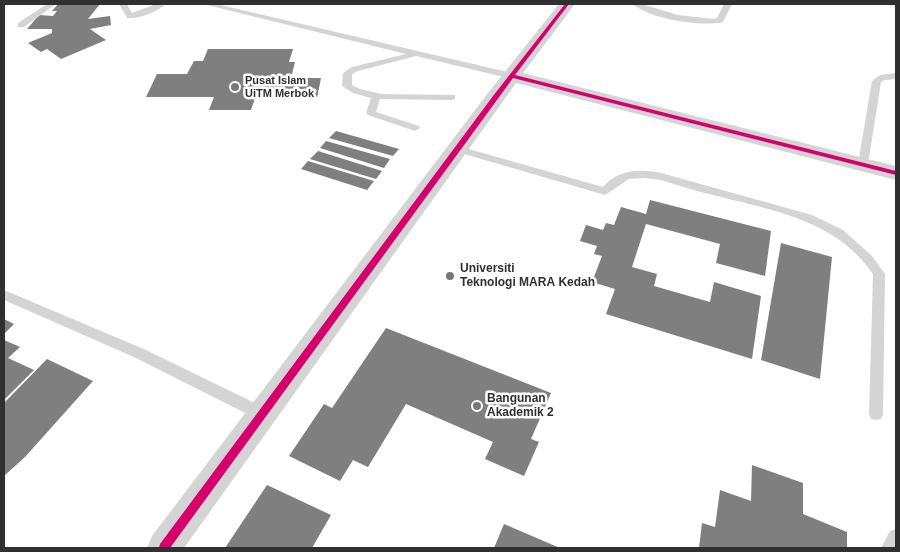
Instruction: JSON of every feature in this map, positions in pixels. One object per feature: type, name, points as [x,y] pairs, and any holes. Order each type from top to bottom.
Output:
[{"type":"street","points":[[164,548],[567,4]]},
{"type":"street","points":[[512,76],[896,172]]},
{"type":"lane","points":[[20,25],[52,4]]},
{"type":"lane","points":[[123,4],[130,16],[135,16],[162,4]]},
{"type":"lane","points":[[207,4],[415,55],[512,76]]},
{"type":"lane","points":[[637,4],[671,15],[710,23],[720,20],[728,4]]},
{"type":"lane","points":[[415,55],[355,69],[348,73],[347,86],[353,91],[376,96],[452,97]]},
{"type":"lane","points":[[863,164],[876,81],[883,77],[896,76]]},
{"type":"lane","points":[[376,96],[371,113],[415,128]]},
{"type":"lane","points":[[458,149],[605,191],[613,181],[620,177],[650,175],[824,224],[849,241],[870,260],[879,274],[876,414]]},
{"type":"lane","points":[[4,295],[141,354],[262,414]]},
{"type":"lane","points":[[889,548],[896,537]]},
{"type":"building","points":[[58,4],[100,4],[88,19],[110,16],[111,25],[90,29],[106,40],[61,59],[47,49],[41,52],[28,43],[52,33],[52,29],[27,29],[39,15],[53,16],[57,11],[52,11]]},
{"type":"building","name":"Pusat Islam UiTM Merbok","points":[[208,49],[293,49],[289,62],[295,62],[291,78],[321,78],[317,98],[255,98],[251,110],[209,110],[214,97],[146,97],[157,74],[187,74],[194,61],[203,61]]},
{"type":"building","points":[[336,131],[399,149],[393,156],[329,138]]},
{"type":"building","points":[[326,141],[390,159],[384,168],[320,148]]},
{"type":"building","points":[[318,151],[382,171],[376,179],[310,159]]},
{"type":"building","points":[[308,161],[374,181],[367,190],[301,169]]},
{"type":"building","points":[[650,200],[771,231],[765,276],[716,263],[720,244],[646,224],[632,267],[657,274],[654,286],[710,302],[714,282],[761,296],[752,359],[606,314],[615,289],[592,282],[602,256],[594,254],[597,246],[580,241],[586,225],[603,230],[606,223],[614,225],[621,207],[646,214]]},
{"type":"building","points":[[781,243],[832,257],[820,379],[761,360]]},
{"type":"building","points":[[4,319],[14,324],[4,334]]},
{"type":"building","name":"Bangunan Akademik 2","points":[[386,328],[551,393],[531,439],[539,442],[524,476],[485,459],[493,442],[406,404],[368,467],[353,460],[340,481],[289,456],[324,404],[332,408]]},
{"type":"building","points":[[4,340],[20,347],[8,358],[34,370],[4,400]]},
{"type":"building","points":[[47,359],[93,381],[25,457],[4,476],[4,403]]},
{"type":"building","points":[[752,465],[803,483],[803,514],[847,532],[847,548],[699,548],[702,523],[715,527],[720,490],[751,501]]},
{"type":"building","points":[[267,485],[331,515],[312,548],[225,548]]},
{"type":"building","points":[[504,524],[560,548],[494,548]]},
{"type":"cycle path","points":[[164,548],[495,97],[567,4]]},
{"type":"cycle path","points":[[512,76],[896,173]]},
{"type":"place","name":"Pusat Islam UiTM Merbok","points":[[235,87]]},
{"type":"place","name":"Universiti Teknologi MARA Kedah","points":[[450,276]]},
{"type":"place","name":"Bangunan Akademik 2","points":[[477,406]]}]
